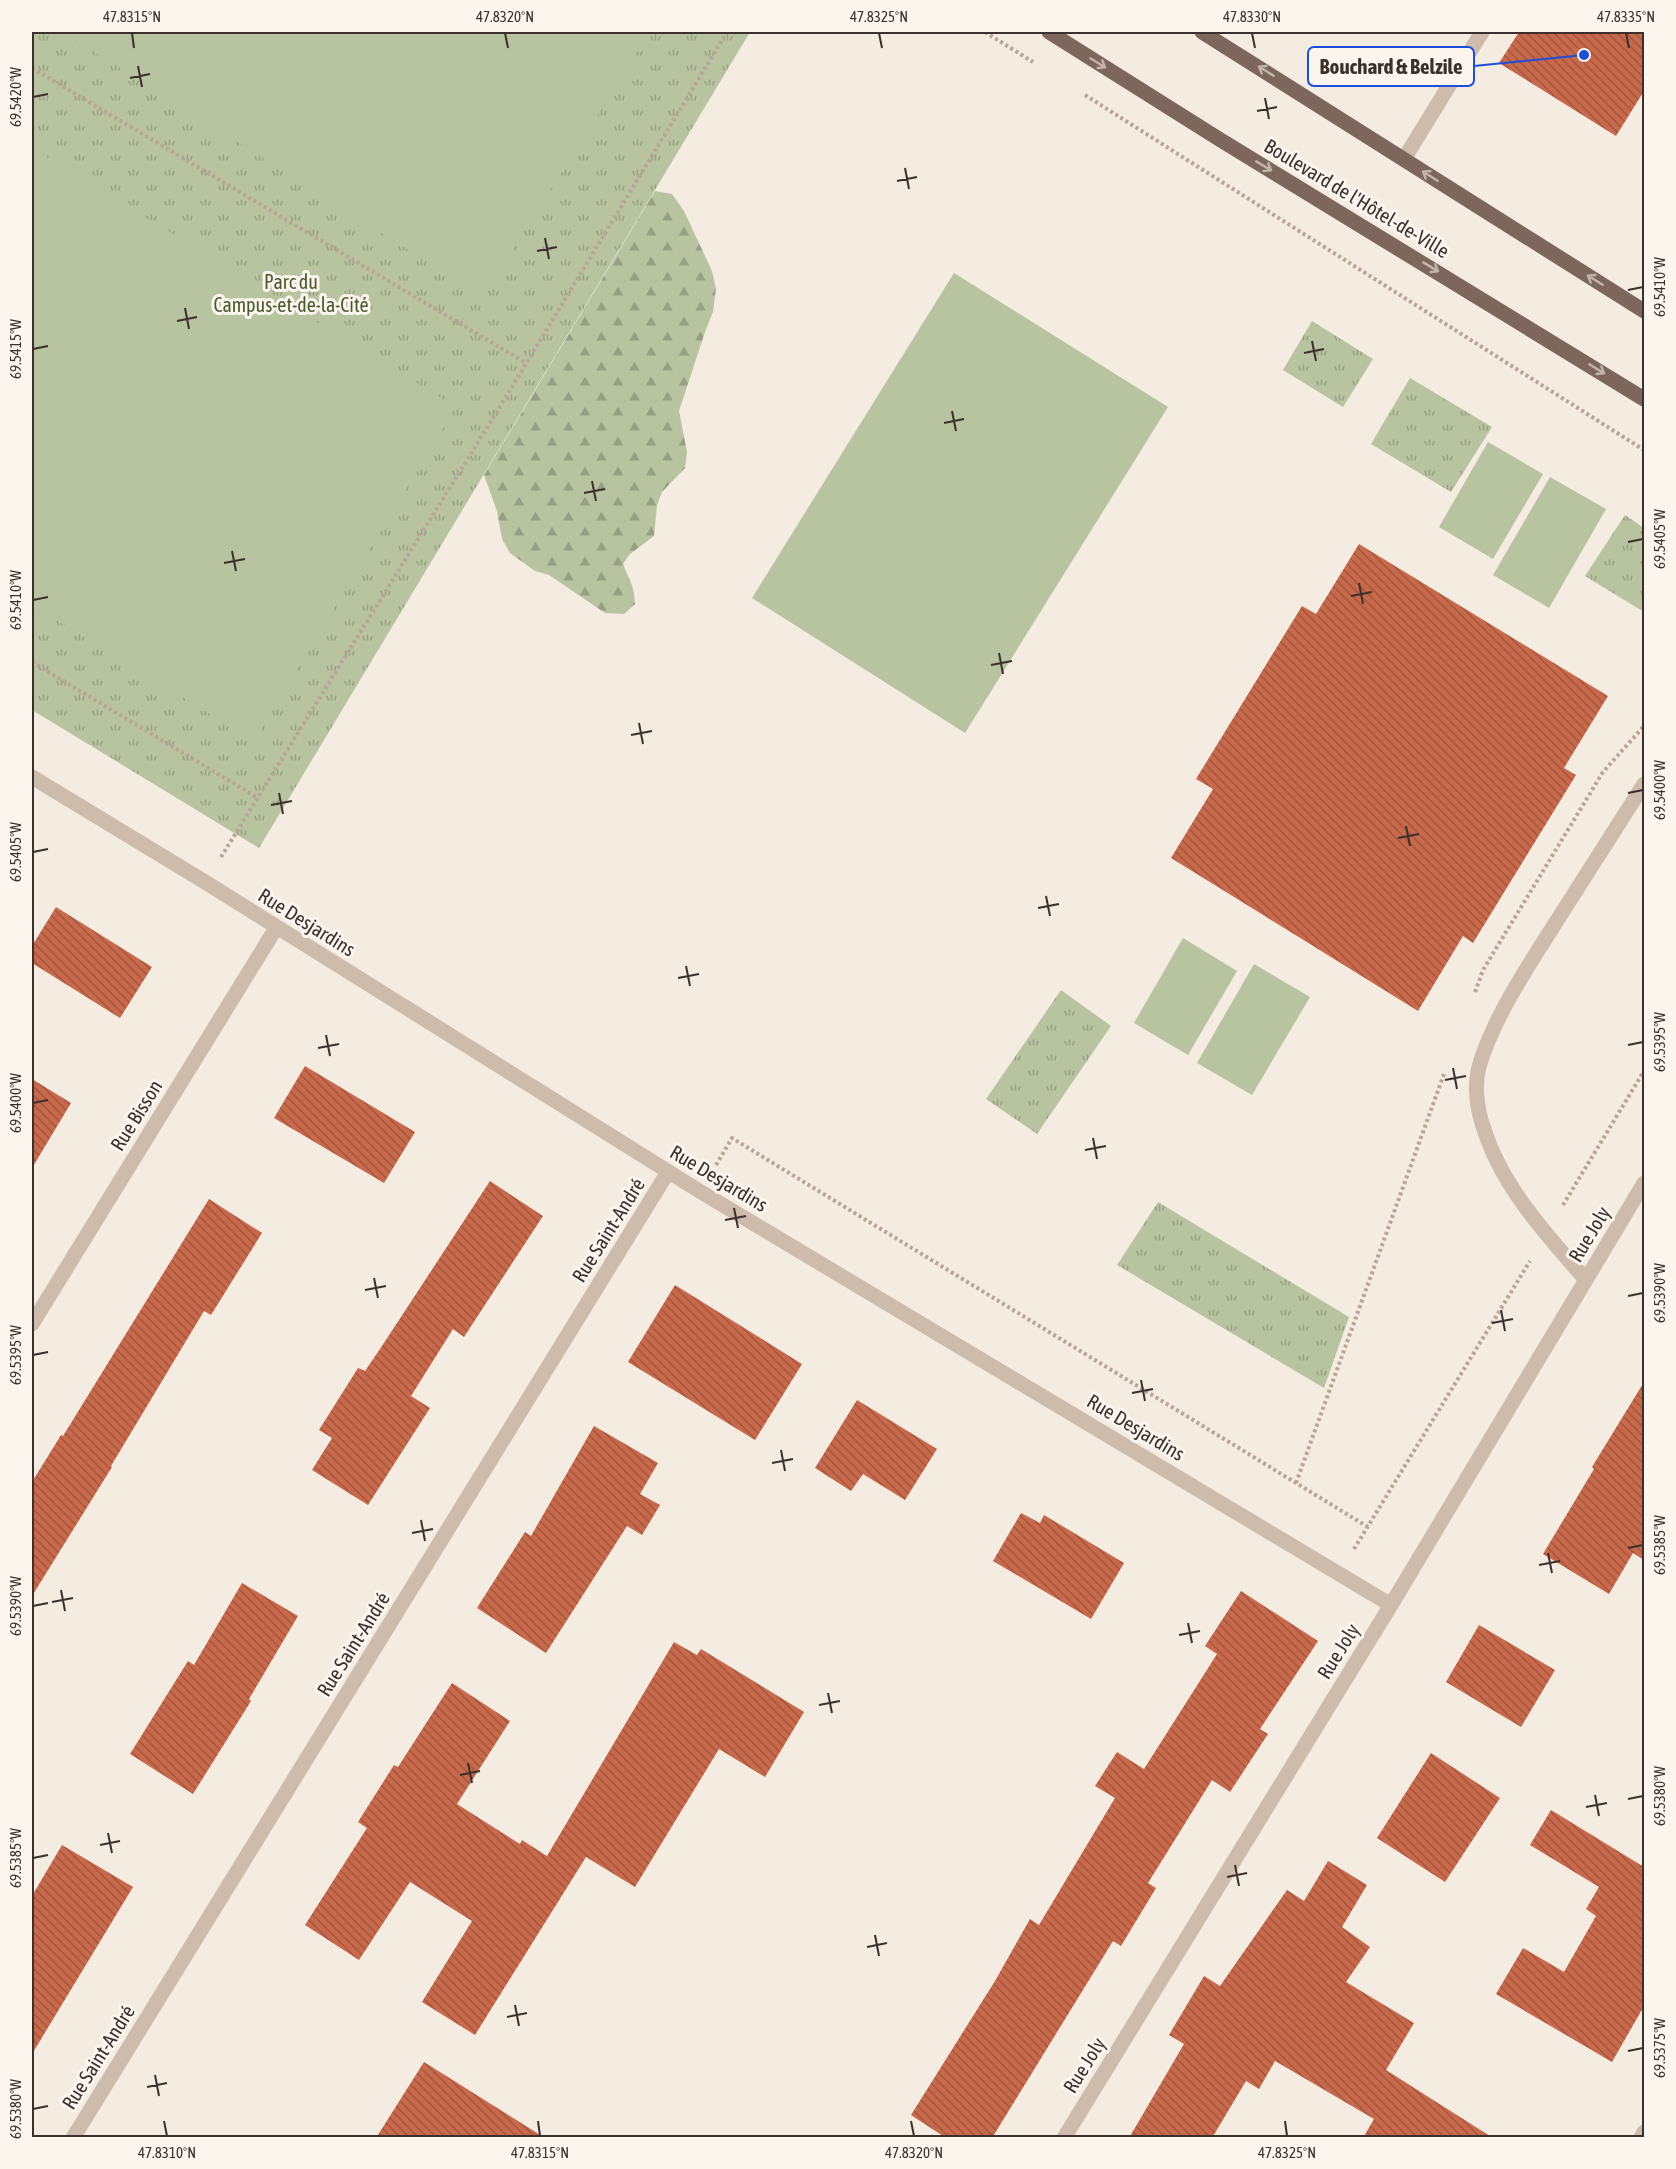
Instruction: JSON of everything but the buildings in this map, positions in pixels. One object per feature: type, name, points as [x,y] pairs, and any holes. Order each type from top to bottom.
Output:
[{"type":"main road","name":"Boulevard de l'Hôtel-de-Ville","points":[[1049,32],[1219,139],[1644,399]]},
{"type":"main road","points":[[1202,32],[1644,311]]},
{"type":"street","points":[[1404,159],[1482,32]]},
{"type":"street","name":"Rue Desjardins","points":[[32,777],[205,882],[700,1192],[1391,1605]]},
{"type":"street","points":[[1586,1280],[1521,1201],[1496,1158],[1482,1125],[1478,1100],[1478,1069],[1489,1040],[1526,970],[1644,784]]},
{"type":"street","name":"Rue Bisson","points":[[32,1324],[276,928]]},
{"type":"street","name":"Rue Saint-André","points":[[73,2138],[668,1172]]},
{"type":"street","name":"Rue Joly","points":[[1064,2138],[1391,1605],[1644,1183]]},
{"type":"street","points":[[1641,2138],[1644,2132]]},
{"type":"path","points":[[205,882],[526,363],[727,32]]},
{"type":"path","points":[[986,32],[1035,63]]},
{"type":"path","points":[[32,68],[526,363]]},
{"type":"path","points":[[1075,88],[1644,450]]},
{"type":"path","points":[[32,662],[258,798]]},
{"type":"path","points":[[1339,1572],[1644,1071]]},
{"type":"path","points":[[700,1192],[732,1138],[1368,1527]]},
{"type":"green space","name":"Parc du Campus-et-de-la-Cité","points":[[32,32],[750,32],[259,848],[32,710]]},
{"type":"green space","points":[[63,32],[650,32],[483,297]]},
{"type":"green space","points":[[32,148],[456,407],[254,741],[32,605]]},
{"type":"green space","points":[[655,191],[672,194],[684,211],[712,271],[716,289],[713,312],[679,411],[687,452],[685,468],[662,492],[657,505],[654,536],[630,554],[623,564],[633,587],[635,604],[624,614],[605,613],[549,575],[535,571],[510,553],[502,539],[497,511],[484,475]]},
{"type":"green space","points":[[954,273],[1168,407],[965,733],[752,598]]},
{"type":"green space","points":[[1312,321],[1373,359],[1343,407],[1283,370]]},
{"type":"green space","points":[[1410,378],[1492,427],[1451,492],[1371,444]]},
{"type":"green space","points":[[1488,442],[1543,474],[1493,559],[1439,527]]},
{"type":"green space","points":[[1550,477],[1606,509],[1549,608],[1493,575]]},
{"type":"green space","points":[[1625,515],[1644,528],[1644,612],[1585,576]]},
{"type":"green space","points":[[1183,938],[1237,971],[1188,1055],[1134,1023]]},
{"type":"green space","points":[[1254,964],[1310,997],[1252,1095],[1197,1063]]},
{"type":"green space","points":[[1061,990],[1111,1026],[1037,1134],[986,1099]]},
{"type":"green space","points":[[1158,1202],[1349,1317],[1324,1388],[1117,1265]]},
{"type":"place","name":"Bouchard & Belzile","points":[[1584,55]]}]
